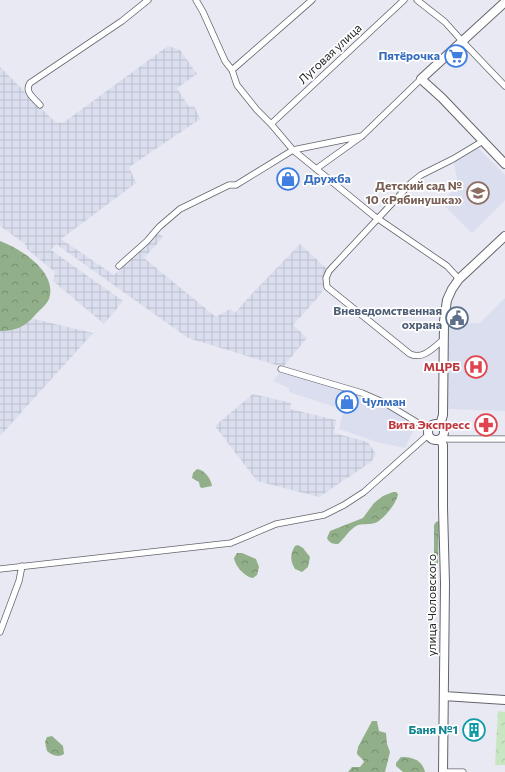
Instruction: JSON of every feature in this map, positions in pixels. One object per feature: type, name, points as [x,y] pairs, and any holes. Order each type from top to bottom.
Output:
[{"type":"street","points":[[40,105],[28,91],[30,83],[122,21],[148,0]]},
{"type":"street","points":[[196,0],[225,61],[232,70],[238,85],[246,98],[293,150],[378,218],[447,266],[460,279]]},
{"type":"street","points":[[232,70],[312,0]]},
{"type":"street","name":"Луговая улица","points":[[271,124],[404,0]]},
{"type":"street","points":[[417,0],[446,22],[505,86]]},
{"type":"street","points":[[316,169],[362,136],[421,78],[505,2]]},
{"type":"street","points":[[421,78],[505,164]]},
{"type":"street","points":[[119,266],[147,241],[159,227],[180,210],[229,185],[236,185],[293,150],[362,136]]},
{"type":"street","points":[[443,340],[422,356],[413,356],[327,288],[326,278],[329,271],[411,183],[483,141]]},
{"type":"street","points":[[440,425],[443,407],[443,340],[446,305],[452,289],[460,279],[505,236]]},
{"type":"street","points":[[281,369],[362,393],[385,403],[428,432],[433,440],[441,438],[505,439]]},
{"type":"street","points":[[0,569],[231,543],[276,524],[324,515],[344,505],[364,492],[428,432],[433,424],[440,425],[444,430],[441,438]]},
{"type":"street","name":"улица Чоловского","points":[[441,438],[443,445],[445,583],[443,772]]},
{"type":"street","points":[[0,632],[19,581],[22,566]]},
{"type":"street","points":[[444,696],[505,700]]},
{"type":"street","points":[[443,772],[463,772]]},
{"type":"shaded area","points":[[168,46],[180,50],[197,74],[177,88],[189,107],[194,106],[200,119],[129,167],[136,183],[61,239],[114,275],[158,233],[163,237],[144,258],[216,317],[230,309],[235,313],[300,244],[328,270],[321,294],[293,325],[307,338],[283,367],[188,338],[56,244],[51,250],[123,301],[104,324],[53,281],[55,272],[27,249],[25,244],[0,226],[0,67],[55,122],[63,123]]},
{"type":"shaded area","name":"Детский сад № 10 «Рябинушка»","points":[[478,148],[505,175],[505,200],[472,233],[441,202],[458,186],[454,161]]},
{"type":"shaded area","name":"МЦРБ","points":[[505,298],[505,411],[448,409],[448,325],[454,323],[480,323]]},
{"type":"shaded area","points":[[0,311],[93,333],[0,436]]},
{"type":"shaded area","name":"Чулман","points":[[280,372],[353,394],[393,411],[416,425],[405,448],[377,442],[339,429],[344,410],[289,392],[289,388],[273,381]]},
{"type":"shaded area","points":[[253,394],[291,403],[290,409],[336,420],[334,433],[368,442],[376,454],[371,462],[319,497],[257,481],[215,426]]},
{"type":"green space","points":[[0,241],[18,250],[36,263],[48,280],[50,289],[47,303],[29,321],[16,329],[0,331]]},
{"type":"green space","points":[[197,469],[203,471],[207,475],[212,486],[202,488],[200,487],[199,482],[192,478],[193,473]]},
{"type":"green space","points":[[393,492],[398,494],[395,502],[386,515],[378,521],[373,524],[356,526],[338,544],[331,543],[328,540],[327,538],[330,531],[363,518],[374,503],[383,496]]},
{"type":"green space","points":[[439,521],[438,564],[436,567],[434,564],[434,525]]},
{"type":"green space","points":[[298,545],[303,548],[310,557],[308,567],[302,572],[295,569],[291,560],[293,549]]},
{"type":"green space","points":[[237,553],[242,553],[256,559],[259,567],[257,575],[253,578],[247,576],[241,571],[234,558]]},
{"type":"green space","points":[[498,711],[505,712],[505,765],[495,765]]},
{"type":"green space","points":[[372,721],[377,721],[379,731],[386,733],[387,744],[390,752],[385,772],[348,772],[352,767],[360,767],[364,762],[357,754],[358,747]]},
{"type":"green space","points":[[52,736],[63,746],[64,754],[55,756],[47,751],[45,742],[47,737]]},
{"type":"green space","points":[[401,757],[416,760],[422,765],[425,772],[403,772],[396,766],[396,763]]},
{"type":"place","name":"Пятёрочка","points":[[456,56]]},
{"type":"place","name":"Дружба","points":[[288,179]]},
{"type":"place","name":"Детский сад № 10 «Рябинушка»","points":[[478,193]]},
{"type":"place","name":"Вневедомственная охрана","points":[[457,318]]},
{"type":"place","name":"МЦРБ","points":[[476,367]]},
{"type":"place","name":"Чулман","points":[[347,402]]},
{"type":"place","name":"Вита Экспресс","points":[[486,425]]},
{"type":"place","name":"Баня №1","points":[[474,730]]}]
